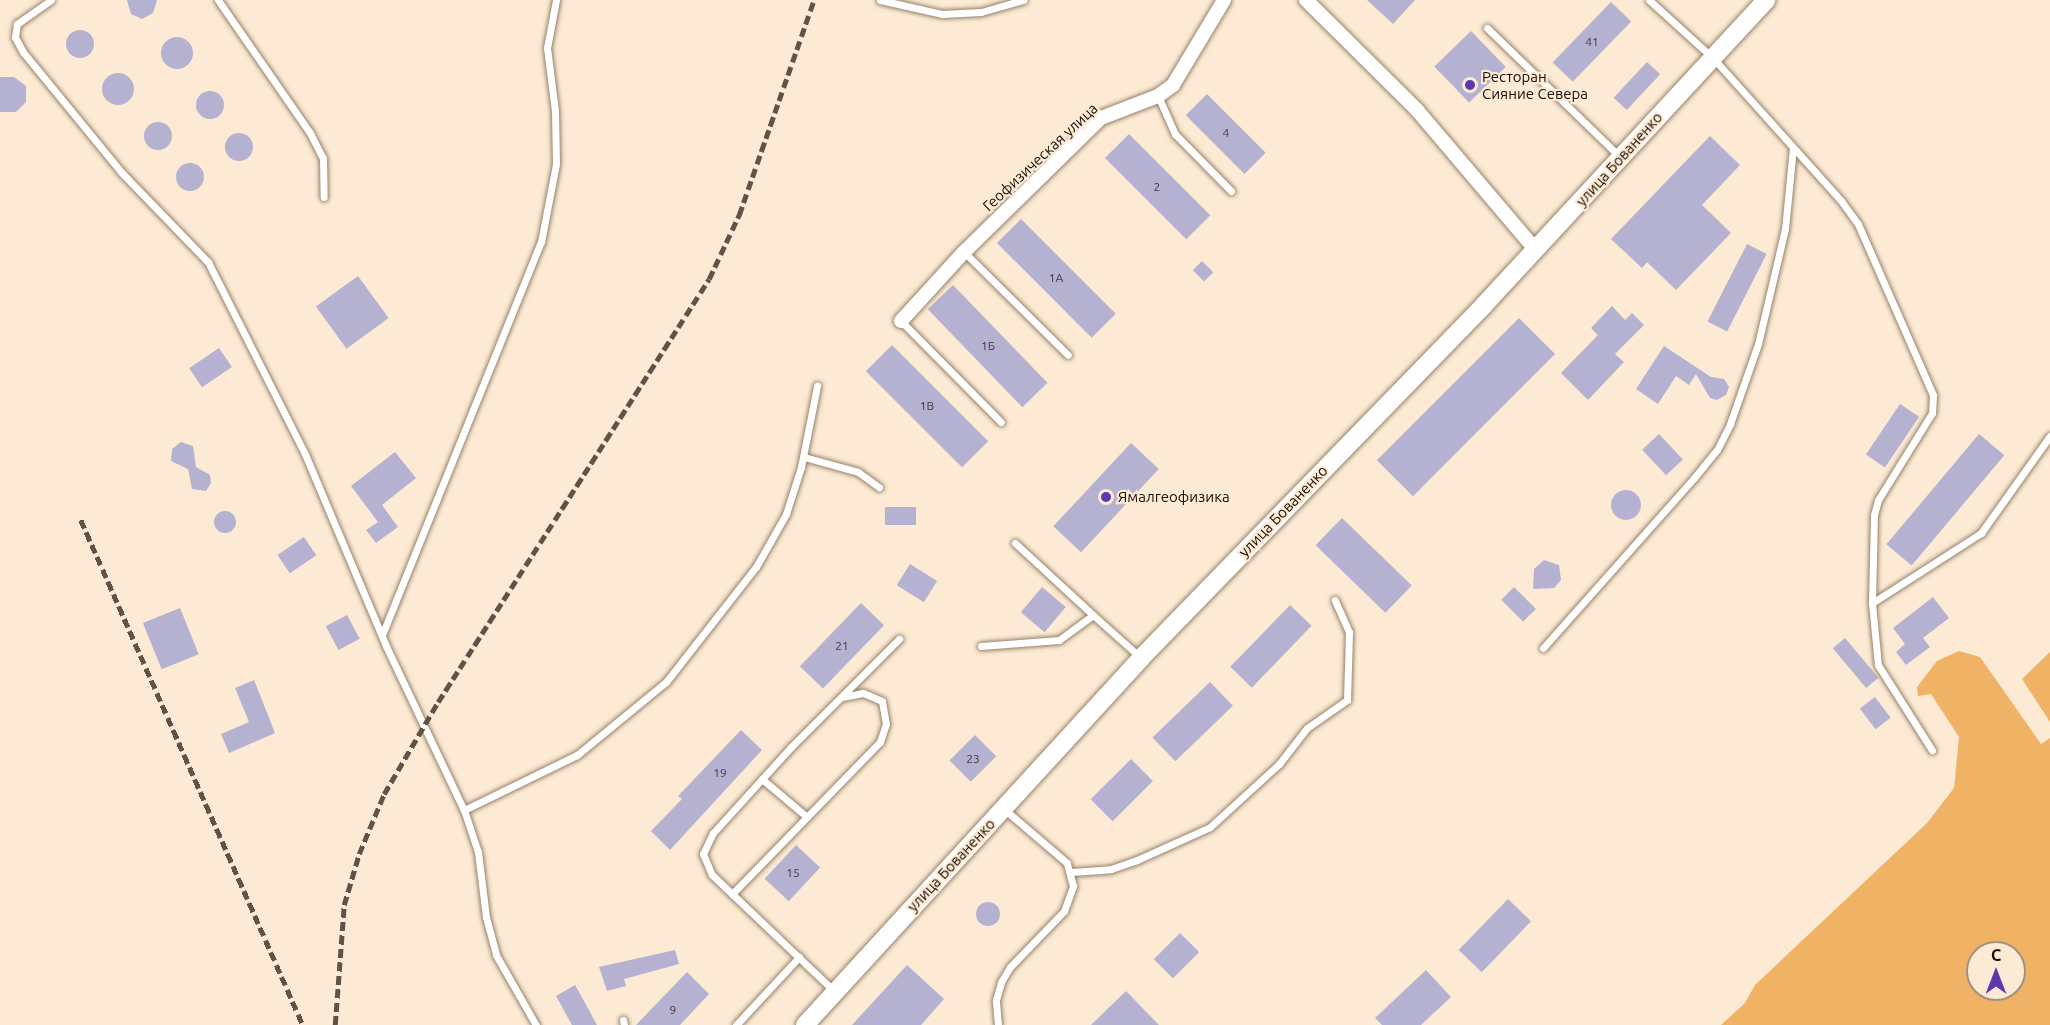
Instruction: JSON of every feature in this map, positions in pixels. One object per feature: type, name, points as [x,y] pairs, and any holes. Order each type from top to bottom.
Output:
[{"type":"street","name":"Геофизическая улица","points":[[901,321],[964,252],[1101,118],[1158,96],[1183,74],[1213,13],[1224,0]]},
{"type":"street","points":[[1306,0],[1417,110],[1535,249]]},
{"type":"street","name":"улица Бованенко","points":[[805,1025],[1141,658],[1535,249],[1766,0]]},
{"type":"lane","points":[[51,0],[17,24],[15,37],[23,52],[122,173],[208,262],[304,454],[382,635],[464,810],[478,852],[486,916],[496,955],[536,1025]]},
{"type":"lane","points":[[218,0],[310,133],[323,158],[324,197]]},
{"type":"lane","points":[[382,635],[541,242],[556,164],[555,111],[547,48],[556,0]]},
{"type":"lane","points":[[880,0],[942,14],[962,14],[1023,0]]},
{"type":"lane","points":[[1649,0],[1713,58],[1858,224],[1933,395],[1932,413],[1878,500],[1874,515],[1872,603],[1878,665],[1932,750]]},
{"type":"lane","points":[[1487,28],[1621,158]]},
{"type":"lane","points":[[1158,96],[1175,134],[1231,191]]},
{"type":"lane","points":[[1543,648],[1694,478],[1717,450],[1730,424],[1758,344],[1785,229],[1793,148]]},
{"type":"lane","points":[[964,252],[1068,355]]},
{"type":"lane","points":[[901,321],[1001,422]]},
{"type":"lane","points":[[464,810],[578,755],[666,682],[756,567],[786,513],[804,457],[817,387]]},
{"type":"lane","points":[[1872,603],[1981,534],[2050,436]]},
{"type":"lane","points":[[804,457],[858,472],[879,487]]},
{"type":"lane","points":[[1015,543],[1141,658]]},
{"type":"lane","points":[[1072,872],[1120,866],[1210,826],[1280,764],[1307,728],[1347,700],[1348,632],[1335,600]]},
{"type":"lane","points":[[981,646],[1059,640],[1093,615]]},
{"type":"lane","points":[[836,992],[712,875],[703,854],[713,833],[762,779],[899,639]]},
{"type":"lane","points":[[732,894],[880,741],[886,724],[886,711],[875,695],[852,694],[839,699]]},
{"type":"lane","points":[[762,779],[807,817]]},
{"type":"lane","points":[[998,1025],[996,1000],[1001,982],[1010,967],[1064,911],[1073,886],[1072,872],[1057,853],[1003,808]]},
{"type":"lane","points":[[736,1025],[799,957]]},
{"type":"shaded area","points":[[1959,651],[1980,657],[2041,744],[2050,738],[2050,1025],[1721,1025],[1745,1003],[1755,985],[1927,823],[1954,788],[1959,737],[1931,694],[1918,696],[1917,687],[1937,661]]},
{"type":"shaded area","points":[[2050,652],[2050,722],[2022,679]]},
{"type":"building","points":[[127,0],[157,0],[153,13],[142,19],[131,14]]},
{"type":"building","points":[[1367,0],[1415,0],[1393,24]]},
{"type":"building","points":[[1611,2],[1631,21],[1573,82],[1553,62]]},
{"type":"building","points":[[80,30],[90,34],[94,44],[90,54],[80,58],[70,54],[66,44],[70,34]]},
{"type":"building","name":"Ресторан Сияние Севера","points":[[1471,31],[1506,67],[1469,102],[1434,66]]},
{"type":"building","points":[[177,37],[188,42],[193,53],[188,64],[177,69],[166,64],[161,53],[166,42]]},
{"type":"building","points":[[1647,62],[1660,74],[1627,110],[1614,98]]},
{"type":"building","points":[[118,73],[129,78],[134,89],[129,100],[118,105],[107,100],[102,89],[107,78]]},
{"type":"building","points":[[0,77],[14,77],[26,86],[26,102],[16,112],[0,112]]},
{"type":"building","points":[[210,91],[220,95],[224,105],[220,115],[210,119],[200,115],[196,105],[200,95]]},
{"type":"building","points":[[1207,94],[1266,153],[1244,174],[1186,115]]},
{"type":"building","points":[[158,122],[168,126],[172,136],[168,146],[158,150],[148,146],[144,136],[148,126]]},
{"type":"building","points":[[239,133],[249,137],[253,147],[249,157],[239,161],[229,157],[225,147],[229,137]]},
{"type":"building","points":[[1129,134],[1210,215],[1186,239],[1105,158]]},
{"type":"building","points":[[1710,136],[1740,165],[1702,205],[1731,233],[1676,290],[1647,262],[1642,268],[1611,239]]},
{"type":"building","points":[[190,163],[200,167],[204,177],[200,187],[190,191],[180,187],[176,177],[180,167]]},
{"type":"building","points":[[1021,219],[1116,314],[1092,338],[997,243]]},
{"type":"building","points":[[1747,244],[1767,254],[1727,332],[1708,322]]},
{"type":"building","points":[[1202,261],[1213,272],[1204,282],[1193,270]]},
{"type":"building","points":[[358,276],[389,318],[346,349],[316,307]]},
{"type":"building","points":[[953,285],[1047,383],[1022,407],[928,309]]},
{"type":"building","points":[[1612,306],[1625,320],[1632,313],[1644,325],[1615,354],[1624,362],[1588,400],[1561,373],[1598,335],[1591,328]]},
{"type":"building","points":[[1519,318],[1555,354],[1413,496],[1377,460]]},
{"type":"building","points":[[892,345],[988,441],[962,467],[866,371]]},
{"type":"building","points":[[1664,346],[1711,377],[1724,379],[1729,387],[1726,395],[1717,400],[1710,398],[1696,374],[1689,385],[1676,376],[1658,404],[1636,389]]},
{"type":"building","points":[[219,348],[232,367],[202,387],[189,368]]},
{"type":"building","points":[[1900,404],[1919,417],[1885,467],[1866,455]]},
{"type":"building","points":[[1659,434],[1683,460],[1666,475],[1642,450]]},
{"type":"building","points":[[1979,434],[2004,455],[1912,566],[1886,544]]},
{"type":"building","points":[[181,442],[193,446],[196,467],[210,475],[211,483],[206,491],[192,489],[188,469],[171,461],[172,449]]},
{"type":"building","name":"Ямалгеофизика","points":[[1131,443],[1159,469],[1081,552],[1053,526]]},
{"type":"building","points":[[395,452],[416,478],[382,505],[398,527],[376,543],[366,530],[378,522],[351,486]]},
{"type":"building","points":[[1626,490],[1637,494],[1641,505],[1637,516],[1626,520],[1615,516],[1611,505],[1615,494]]},
{"type":"building","points":[[885,507],[916,507],[916,525],[885,525]]},
{"type":"building","points":[[221,511],[229,511],[236,518],[236,526],[229,533],[221,533],[214,526],[214,518]]},
{"type":"building","points":[[1342,518],[1412,585],[1385,613],[1316,545]]},
{"type":"building","points":[[304,537],[316,555],[290,573],[277,555]]},
{"type":"building","points":[[1544,560],[1559,565],[1561,580],[1554,588],[1533,589],[1534,569]]},
{"type":"building","points":[[910,564],[937,581],[924,602],[897,585]]},
{"type":"building","points":[[1042,587],[1066,607],[1045,632],[1021,612]]},
{"type":"building","points":[[1514,587],[1536,609],[1523,622],[1501,600]]},
{"type":"building","points":[[1933,597],[1949,618],[1923,638],[1930,647],[1906,665],[1896,652],[1905,644],[1893,628]]},
{"type":"building","points":[[861,603],[884,625],[823,689],[800,666]]},
{"type":"building","points":[[1290,605],[1312,626],[1252,688],[1230,667]]},
{"type":"building","points":[[180,608],[199,654],[162,669],[143,623]]},
{"type":"building","points":[[347,615],[360,639],[338,650],[326,626]]},
{"type":"building","points":[[1845,638],[1878,678],[1866,688],[1833,648]]},
{"type":"building","points":[[254,680],[275,733],[229,753],[221,734],[249,722],[235,688]]},
{"type":"building","points":[[1210,682],[1233,706],[1175,761],[1152,738]]},
{"type":"building","points":[[1875,697],[1891,718],[1875,729],[1860,708]]},
{"type":"building","points":[[741,730],[762,750],[670,850],[651,831],[682,799],[678,796]]},
{"type":"building","points":[[975,735],[996,756],[971,782],[950,760]]},
{"type":"building","points":[[1131,759],[1153,781],[1113,821],[1091,799]]},
{"type":"building","points":[[796,845],[820,868],[789,901],[765,879]]},
{"type":"building","points":[[1508,899],[1531,921],[1482,972],[1459,950]]},
{"type":"building","points":[[988,902],[993,903],[999,909],[999,919],[993,925],[988,926],[983,925],[977,919],[976,914],[977,909],[983,903]]},
{"type":"building","points":[[1180,933],[1199,952],[1173,978],[1154,959]]},
{"type":"building","points":[[675,950],[679,964],[624,979],[626,986],[607,991],[599,967]]},
{"type":"building","points":[[907,965],[944,999],[921,1025],[852,1025]]},
{"type":"building","points":[[1426,970],[1451,997],[1421,1025],[1382,1025],[1375,1018]]},
{"type":"building","points":[[687,972],[709,994],[680,1025],[636,1025]]},
{"type":"building","points":[[575,985],[597,1025],[572,1025],[556,996]]},
{"type":"building","points":[[1126,991],[1159,1025],[1091,1025]]},
{"type":"railway","points":[[335,1025],[344,905],[359,854],[384,794],[438,702],[709,279],[739,215],[814,0]]},
{"type":"railway","points":[[81,520],[303,1025]]},
{"type":"place","name":"Ресторан Сияние Севера","points":[[1470,85]]},
{"type":"place","name":"Ямалгеофизика","points":[[1106,497]]}]
